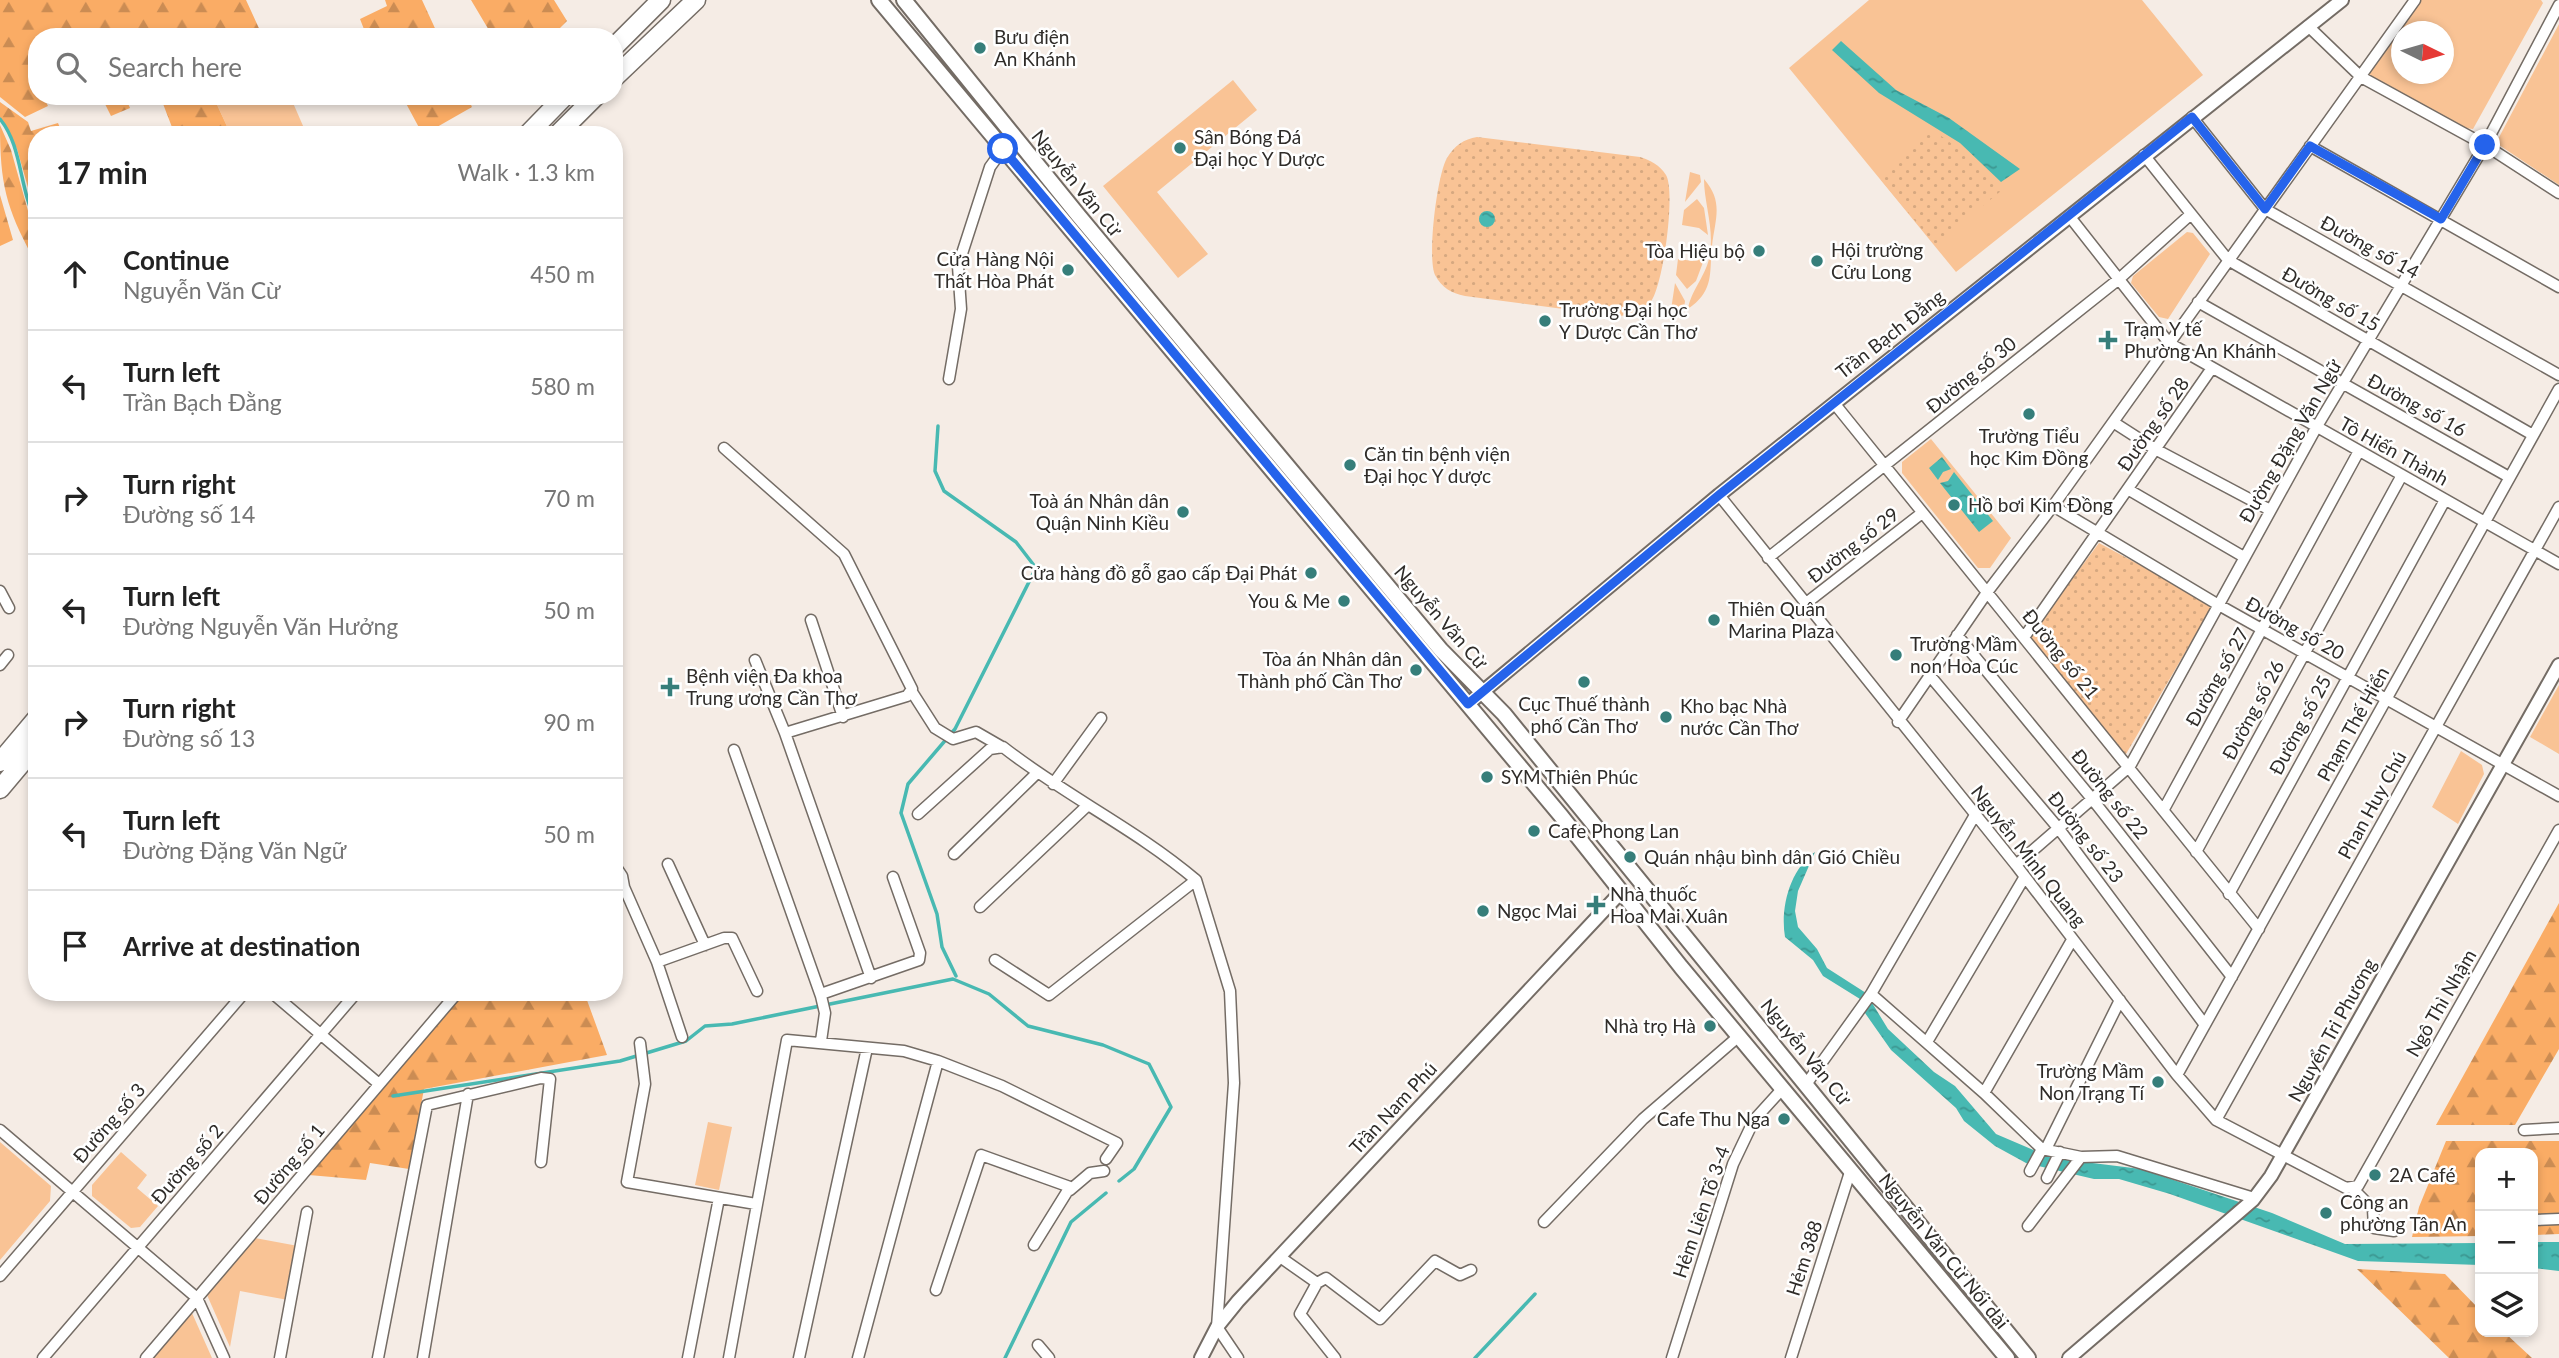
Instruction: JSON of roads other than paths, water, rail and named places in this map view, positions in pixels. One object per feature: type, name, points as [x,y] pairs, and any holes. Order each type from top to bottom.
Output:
[{"type":"highway","points":[[623,38],[661,0]]},
{"type":"highway","points":[[623,69],[696,0]]},
{"type":"highway","points":[[536,126],[556,105]]},
{"type":"highway","points":[[566,126],[587,105]]},
{"type":"highway","points":[[0,762],[28,729]]},
{"type":"highway","points":[[0,789],[28,756]]},
{"type":"main road","name":"Nguyễn Văn Cừ","points":[[879,0],[1468,704],[1852,1169]]},
{"type":"main road","name":"Nguyễn Văn Cừ","points":[[904,0],[1080,218],[1441,650],[1504,715],[1807,1083],[2028,1358]]},
{"type":"main road","name":"Nguyễn Văn Cừ Nối dài","points":[[1852,1169],[2007,1358]]},
{"type":"street","name":"Trần Bạch Đằng","points":[[1468,704],[1719,495],[2342,0]]},
{"type":"street","points":[[1898,722],[1988,591],[2053,506],[2415,0]]},
{"type":"street","points":[[2554,0],[2559,4]]},
{"type":"street","name":"Đường Đặng Văn Ngữ","points":[[2016,865],[2130,766],[2316,428],[2485,145],[2559,4]]},
{"type":"street","points":[[2308,26],[2361,77],[2485,145],[2559,192]]},
{"type":"street","name":"Đường số 14","points":[[2192,117],[2265,209],[2559,375]]},
{"type":"street","points":[[2310,146],[2559,287]]},
{"type":"street","points":[[949,379],[961,309],[958,266],[990,166],[1003,149]]},
{"type":"street","name":"Đường số 15","points":[[2144,155],[2228,260],[2533,435]]},
{"type":"street","name":"Đường số 30","points":[[1768,558],[2119,279],[2191,214]]},
{"type":"street","name":"Tô Hiến Thành","points":[[2070,217],[2169,343],[2559,564]]},
{"type":"street","name":"Đường số 16","points":[[2198,302],[2510,477]]},
{"type":"street","name":"Đường số 28","points":[[2025,636],[2213,368]]},
{"type":"street","name":"Phạm Thế Hiển","points":[[2177,1075],[2559,389]]},
{"type":"street","name":"Đường số 21","points":[[1834,403],[2025,636],[2259,929]]},
{"type":"street","points":[[2113,422],[2155,449],[2270,510]]},
{"type":"street","points":[[724,448],[844,554],[912,692],[939,732],[953,739],[975,732],[1003,747],[1036,774],[1166,855],[1196,880],[1230,991],[1234,1070],[1217,1328],[1238,1358]]},
{"type":"street","name":"Đường số 27","points":[[2164,809],[2359,451]]},
{"type":"street","name":"Đường số 26","points":[[2196,852],[2402,475]]},
{"type":"street","points":[[2129,490],[2244,557]]},
{"type":"street","name":"Nguyễn Minh Quang","points":[[1719,495],[1898,722],[2016,865],[2177,1075],[2216,1120],[2352,1189]]},
{"type":"street","name":"Đường số 25","points":[[2229,894],[2346,676],[2445,500]]},
{"type":"street","name":"Đường số 20","points":[[2053,506],[2097,535],[2217,604],[2559,796]]},
{"type":"street","name":"Phan Huy Chú","points":[[2216,1120],[2559,507]]},
{"type":"street","name":"Đường số 29","points":[[1805,604],[1922,513]]},
{"type":"street","points":[[0,591],[9,608]]},
{"type":"street","points":[[811,620],[843,717]]},
{"type":"street","name":"Đường số 22","points":[[1957,635],[2093,800],[2232,977]]},
{"type":"street","points":[[0,665],[8,655]]},
{"type":"street","points":[[755,660],[785,733],[871,978]]},
{"type":"street","name":"Nguyển Tri Phương","points":[[2068,1358],[2254,1199],[2284,1155],[2559,665]]},
{"type":"street","name":"Đường số 23","points":[[1931,677],[2059,829],[2206,1025]]},
{"type":"street","points":[[785,733],[843,717],[912,692]]},
{"type":"street","points":[[1053,784],[1101,718]]},
{"type":"street","points":[[918,814],[990,749],[1003,747]]},
{"type":"street","points":[[734,750],[821,995],[824,1008],[821,1041]]},
{"type":"street","points":[[954,854],[1036,774]]},
{"type":"street","points":[[979,908],[1088,805]]},
{"type":"street","points":[[1807,1083],[1870,995],[1975,815]]},
{"type":"street","name":"Ngô Thì Nhậm","points":[[2352,1189],[2358,1186],[2559,831]]},
{"type":"street","points":[[668,864],[705,945]]},
{"type":"street","points":[[821,995],[914,964],[920,956],[893,877]]},
{"type":"street","points":[[1927,1042],[2024,878]]},
{"type":"street","points":[[995,960],[1049,995],[1196,880]]},
{"type":"street","points":[[623,882],[657,962],[682,1037]]},
{"type":"street","name":"Trần Nam Phú","points":[[1200,1358],[1217,1328],[1280,1257],[1622,891]]},
{"type":"street","points":[[657,962],[724,938],[735,940],[757,991]]},
{"type":"street","points":[[1984,1093],[2072,940]]},
{"type":"street","points":[[1870,995],[1984,1093],[2042,1150],[2079,1159],[2117,1156],[2254,1199]]},
{"type":"street","points":[[2031,1168],[2120,1000]]},
{"type":"street","name":"Đường số 3","points":[[0,1276],[237,1001]]},
{"type":"street","points":[[281,1001],[380,1084]]},
{"type":"street","name":"Đường số 2","points":[[43,1358],[349,1001]]},
{"type":"street","name":"Đường số 1","points":[[146,1358],[450,1001]]},
{"type":"street","points":[[1544,1222],[1643,1119],[1740,1036]]},
{"type":"street","points":[[729,1358],[787,1040],[821,1041],[904,1051],[938,1061],[1002,1086],[1117,1143],[1106,1159]]},
{"type":"street","points":[[640,1043],[645,1084],[627,1182],[756,1204]]},
{"type":"street","points":[[799,1358],[867,1048]]},
{"type":"street","points":[[858,1358],[938,1061]]},
{"type":"street","points":[[378,1358],[424,1109],[431,1102],[541,1078],[550,1079],[541,1162]]},
{"type":"street","name":"Hẻm Liên Tổ 3-4","points":[[1672,1358],[1733,1164],[1754,1120],[1783,1088]]},
{"type":"street","points":[[423,1358],[468,1094]]},
{"type":"street","points":[[2524,1130],[2559,1128]]},
{"type":"street","points":[[0,1130],[197,1298],[224,1358]]},
{"type":"street","points":[[936,1290],[981,1155],[1069,1186],[1070,1191]]},
{"type":"street","points":[[2049,1174],[2059,1155]]},
{"type":"street","points":[[2028,1226],[2079,1159]]},
{"type":"street","name":"Hẻm 388","points":[[1791,1358],[1852,1169]]},
{"type":"street","points":[[1034,1245],[1070,1191],[1090,1173],[1104,1171]]},
{"type":"street","points":[[2352,1189],[2373,1209],[2374,1228],[2394,1231]]},
{"type":"street","points":[[688,1358],[719,1198]]},
{"type":"street","points":[[280,1358],[307,1212]]},
{"type":"street","points":[[2538,1220],[2559,1219]]},
{"type":"street","points":[[1280,1257],[1317,1283]]},
{"type":"street","points":[[1335,1358],[1300,1314],[1317,1283],[1326,1278],[1380,1319],[1435,1261],[1439,1260],[1460,1275],[1471,1270]]},
{"type":"street","points":[[1038,1345],[1049,1358]]},
{"type":"water","points":[[1841,41],[1896,90],[1949,118],[2020,169],[2001,182],[1960,143],[1879,93],[1832,50]]},
{"type":"water","points":[[1484,211],[1490,211],[1495,219],[1493,225],[1484,227],[1479,222],[1479,216]]},
{"type":"water","points":[[1942,457],[1951,469],[1943,472],[1938,480],[1929,468]]},
{"type":"water","points":[[1954,472],[1993,521],[1979,532],[1940,483],[1948,481]]},
{"type":"water","points":[[1815,852],[1798,891],[1795,911],[1798,927],[1817,949],[1827,968],[1866,993],[1888,1029],[1934,1072],[1955,1086],[1996,1134],[2052,1158],[2141,1169],[2272,1213],[2345,1244],[2475,1243],[2475,1265],[2358,1261],[2170,1194],[2119,1179],[2094,1179],[2026,1163],[1995,1146],[1964,1121],[1956,1108],[1891,1050],[1865,1013],[1860,999],[1823,976],[1813,960],[1785,937],[1784,914],[1789,890],[1806,859]]},
{"type":"water","points":[[2538,1242],[2559,1242],[2559,1271],[2538,1269]]},
{"type":"waterway","points":[[0,119],[13,143],[28,200]]},
{"type":"waterway","points":[[938,426],[935,471],[944,491],[1016,542],[1036,568],[955,729],[908,784],[901,813],[937,914],[942,947],[956,976]]},
{"type":"waterway","points":[[393,1096],[620,1061],[686,1041],[705,1026],[732,1024],[953,979],[989,994],[1028,1026],[1103,1045],[1149,1064],[1171,1107],[1134,1169],[1119,1181]]},
{"type":"waterway","points":[[1005,1358],[1071,1222],[1106,1193]]},
{"type":"waterway","points":[[1475,1358],[1535,1294]]},
{"type":"place","name":"Bưu điện An Khánh","points":[[980,48]]},
{"type":"place","name":"Sân Bóng Đá Đại học Y Dược","points":[[1180,148]]},
{"type":"place","name":"Tòa Hiệu bộ","points":[[1759,251]]},
{"type":"place","name":"Hội trường Cửu Long","points":[[1817,261]]},
{"type":"place","name":"Cửa Hàng Nội Thất Hòa Phát","points":[[1068,270]]},
{"type":"place","name":"Trường Đại học Y Dược Cần Thơ","points":[[1545,321]]},
{"type":"place","name":"Trạm Y tế Phường An Khánh","points":[[2108,340]]},
{"type":"place","name":"Trường Tiểu học Kim Đồng","points":[[2029,414]]},
{"type":"place","name":"Căn tin bệnh viện Đại học Y dược","points":[[1350,465]]},
{"type":"place","name":"Hồ bơi Kim Đồng","points":[[1954,505]]},
{"type":"place","name":"Toà án Nhân dân Quận Ninh Kiều","points":[[1183,512]]},
{"type":"place","name":"Cửa hàng đồ gỗ gao cấp Đại Phát","points":[[1311,573]]},
{"type":"place","name":"You & Me","points":[[1344,601]]},
{"type":"place","name":"Thiên Quân Marina Plaza","points":[[1714,620]]},
{"type":"place","name":"Trường Mầm non Hoa Cúc","points":[[1896,655]]},
{"type":"place","name":"Tòa án Nhân dân Thành phố Cần Thơ","points":[[1416,670]]},
{"type":"place","name":"Cục Thuế thành phố Cần Thơ","points":[[1584,682]]},
{"type":"place","name":"Bệnh viện Đa khoa Trung ương Cần Thơ","points":[[670,687]]},
{"type":"place","name":"Kho bạc Nhà nước Cần Thơ","points":[[1666,717]]},
{"type":"place","name":"SYM Thiên Phúc","points":[[1487,777]]},
{"type":"place","name":"Cafe Phong Lan","points":[[1534,831]]},
{"type":"place","name":"Quán nhậu bình dân Gió Chiều","points":[[1630,857]]},
{"type":"place","name":"Nhà thuốc Hoa Mai Xuân","points":[[1596,905]]},
{"type":"place","name":"Ngọc Mai","points":[[1483,911]]},
{"type":"place","name":"Nhà trọ Hà","points":[[1710,1026]]},
{"type":"place","name":"Trường Mầm Non Trạng Tí","points":[[2158,1082]]},
{"type":"place","name":"Cafe Thu Nga","points":[[1784,1119]]},
{"type":"place","name":"2A Café","points":[[2375,1175]]},
{"type":"place","name":"Công an phường Tân An","points":[[2326,1213]]}]
